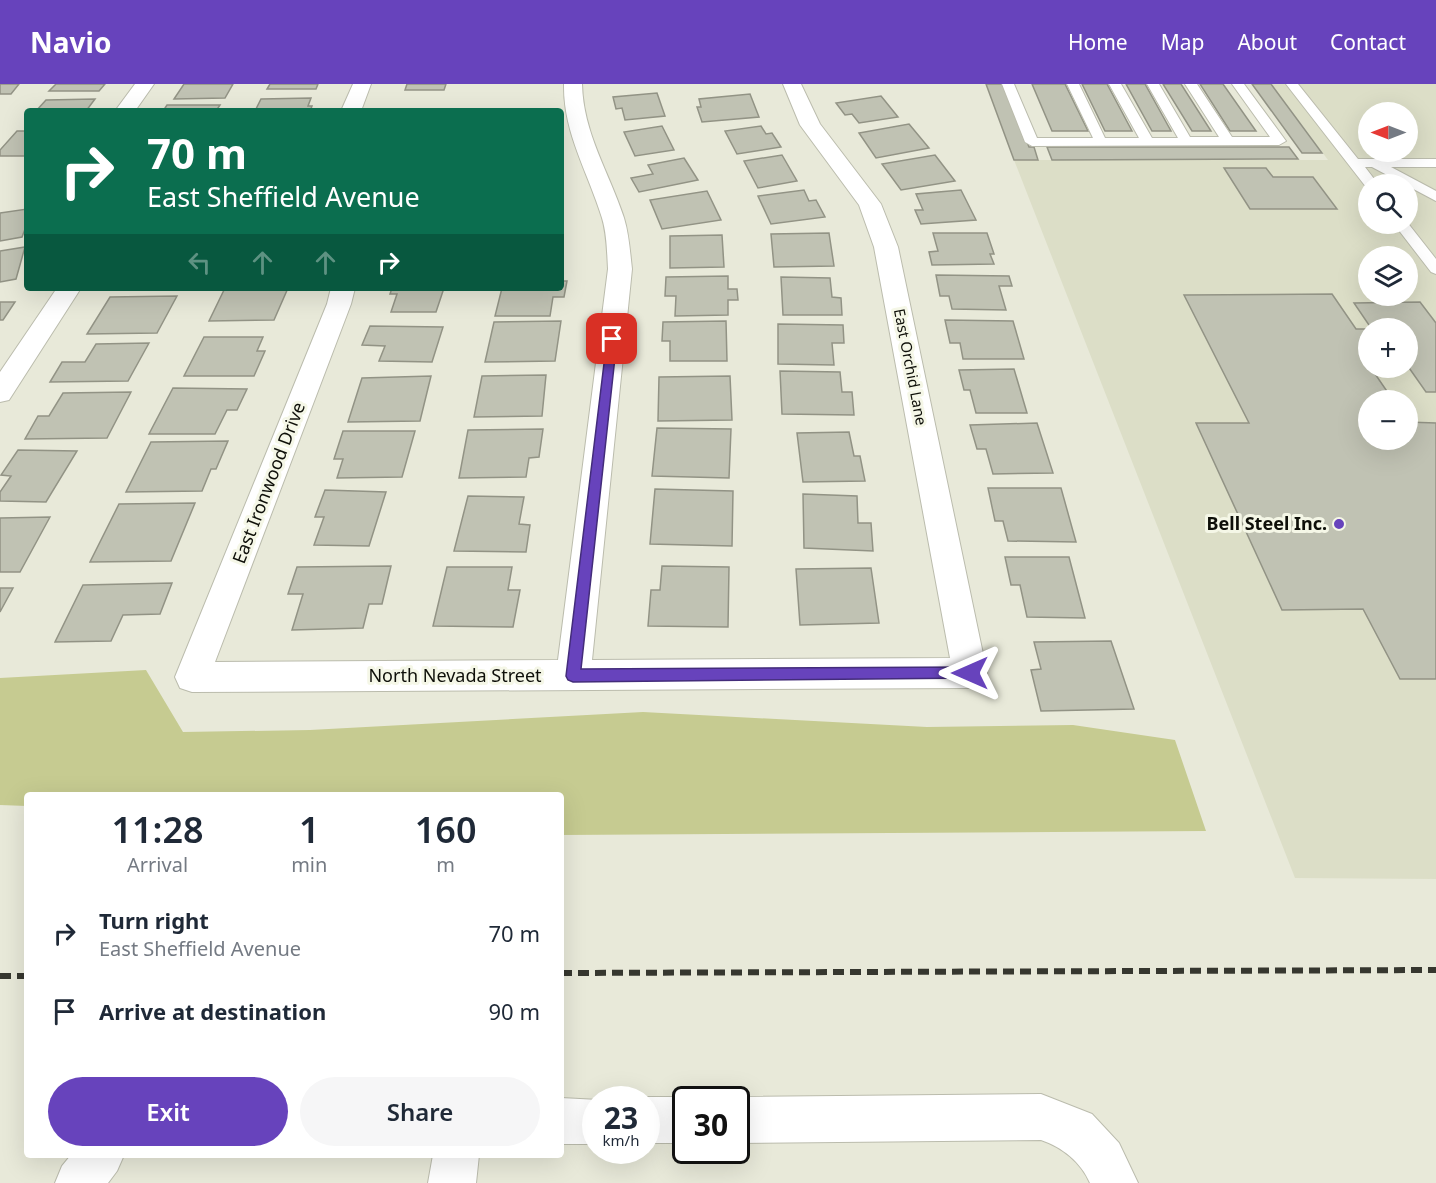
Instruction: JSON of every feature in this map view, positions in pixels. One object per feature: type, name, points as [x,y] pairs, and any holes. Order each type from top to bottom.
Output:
[{"type":"street","points":[[126,108],[144,84]]},
{"type":"street","points":[[352,108],[362,84]]},
{"type":"street","points":[[573,84],[572,94],[580,131],[614,219],[620,269],[573,676]]},
{"type":"street","name":"East Orchid Lane","points":[[792,84],[810,125],[870,204],[886,247],[970,673]]},
{"type":"street","points":[[0,393],[67,291]]},
{"type":"street","name":"East Ironwood Drive","points":[[192,677],[342,291]]},
{"type":"street","name":"North Nevada Street","points":[[192,677],[970,673]]},
{"type":"street","points":[[750,1120],[1041,1118],[1076,1130],[1103,1159],[1114,1183]]},
{"type":"street","points":[[564,1121],[582,1120]]},
{"type":"street","points":[[79,1183],[99,1158]]},
{"type":"street","points":[[452,1183],[456,1158]]},
{"type":"lane","points":[[1008,84],[1032,142],[1279,141],[1238,84]]},
{"type":"lane","points":[[1073,84],[1101,142]]},
{"type":"lane","points":[[1115,84],[1147,141]]},
{"type":"lane","points":[[1153,84],[1186,141]]},
{"type":"lane","points":[[1191,84],[1228,141]]},
{"type":"lane","points":[[1292,84],[1363,174]]},
{"type":"lane","points":[[1354,163],[1436,163]]},
{"type":"lane","points":[[1375,163],[1436,196]]},
{"type":"lane","points":[[1409,234],[1436,268]]},
{"type":"shaded area","points":[[1271,84],[1436,84],[1436,879],[1295,878],[1014,160],[1328,160]]},
{"type":"green space","points":[[146,670],[183,732],[310,730],[643,712],[927,727],[1073,725],[1175,740],[1206,831],[564,835],[564,792],[24,792],[24,806],[0,805],[0,678]]},
{"type":"building","points":[[0,84],[19,84],[11,94],[0,94]]},
{"type":"building","points":[[56,84],[105,84],[99,91],[49,91]]},
{"type":"building","points":[[184,84],[233,84],[225,98],[174,99]]},
{"type":"building","points":[[270,84],[318,84],[316,89],[267,89]]},
{"type":"building","points":[[407,84],[446,84],[444,90],[405,90]]},
{"type":"building","points":[[986,84],[1004,84],[1029,147],[1034,147],[1038,160],[1014,160]]},
{"type":"building","points":[[1032,84],[1065,84],[1088,131],[1052,131]]},
{"type":"building","points":[[1082,84],[1107,84],[1132,131],[1105,131]]},
{"type":"building","points":[[1126,84],[1145,84],[1171,131],[1152,131]]},
{"type":"building","points":[[1163,84],[1181,84],[1211,131],[1192,131]]},
{"type":"building","points":[[1200,84],[1223,84],[1256,131],[1230,131]]},
{"type":"building","points":[[1252,84],[1271,84],[1322,153],[1302,153]]},
{"type":"building","points":[[657,93],[665,116],[625,120],[622,108],[616,109],[613,97]]},
{"type":"building","points":[[750,94],[759,117],[702,122],[697,107],[701,107],[699,99]]},
{"type":"building","points":[[881,96],[898,117],[859,123],[852,114],[845,115],[836,103]]},
{"type":"building","points":[[311,98],[308,106],[312,106],[311,108],[256,108],[261,99]]},
{"type":"building","points":[[95,99],[88,108],[39,108],[46,100]]},
{"type":"building","points":[[167,105],[220,105],[218,108],[165,108]]},
{"type":"building","points":[[909,124],[929,148],[876,158],[859,133]]},
{"type":"building","points":[[662,126],[674,150],[635,156],[624,132]]},
{"type":"building","points":[[761,126],[766,134],[772,133],[781,147],[737,154],[725,131]]},
{"type":"building","points":[[17,131],[24,131],[24,156],[0,156],[0,150]]},
{"type":"building","points":[[1047,147],[1289,147],[1298,159],[1052,160]]},
{"type":"building","points":[[782,155],[797,181],[758,188],[744,161]]},
{"type":"building","points":[[935,155],[955,181],[901,190],[882,164]]},
{"type":"building","points":[[684,158],[698,180],[639,192],[631,178],[653,174],[648,165]]},
{"type":"building","points":[[1224,168],[1266,168],[1273,177],[1313,177],[1337,209],[1250,209]]},
{"type":"building","points":[[804,190],[809,201],[816,200],[825,217],[771,224],[758,196]]},
{"type":"building","points":[[961,190],[976,220],[921,224],[915,210],[923,210],[916,194]]},
{"type":"building","points":[[707,191],[721,220],[662,229],[650,200]]},
{"type":"building","points":[[24,209],[22,237],[0,241],[0,213]]},
{"type":"building","points":[[829,233],[834,266],[774,267],[771,234]]},
{"type":"building","points":[[933,233],[987,233],[994,254],[990,254],[994,264],[932,265],[929,252],[938,251]]},
{"type":"building","points":[[722,235],[724,267],[670,268],[670,236]]},
{"type":"building","points":[[24,247],[16,279],[0,282],[0,251]]},
{"type":"building","points":[[936,275],[1009,276],[1012,286],[999,286],[1006,310],[952,309],[949,296],[940,296]]},
{"type":"building","points":[[728,276],[728,289],[737,289],[738,300],[728,300],[728,315],[675,316],[676,296],[665,296],[666,277]]},
{"type":"building","points":[[781,277],[830,278],[832,297],[841,298],[842,315],[783,315]]},
{"type":"building","points":[[564,281],[567,281],[564,297],[553,297],[550,316],[495,316],[501,291],[564,291]]},
{"type":"building","points":[[224,291],[287,291],[274,320],[209,321]]},
{"type":"building","points":[[391,291],[443,291],[436,312],[391,312],[397,294],[390,294]]},
{"type":"building","name":"Bell Steel Inc.","points":[[1332,294],[1358,329],[1358,378],[1378,378],[1386,390],[1358,390],[1358,450],[1418,450],[1418,422],[1436,423],[1436,679],[1400,679],[1363,609],[1282,610],[1196,423],[1249,423],[1184,295]]},
{"type":"building","points":[[177,296],[157,333],[87,334],[110,297]]},
{"type":"building","points":[[0,302],[15,302],[3,320],[0,320]]},
{"type":"building","points":[[1418,302],[1436,323],[1436,392],[1426,392],[1416,378],[1418,378],[1418,318],[1364,318],[1354,303],[1358,303],[1358,306],[1418,306]]},
{"type":"building","points":[[945,320],[1013,321],[1024,359],[963,359],[960,343],[950,343]]},
{"type":"building","points":[[561,321],[555,361],[485,362],[494,322]]},
{"type":"building","points":[[726,321],[727,361],[670,361],[670,341],[662,341],[663,322]]},
{"type":"building","points":[[778,324],[843,325],[844,343],[832,343],[834,365],[778,364]]},
{"type":"building","points":[[370,326],[443,327],[432,362],[379,361],[385,346],[362,345]]},
{"type":"building","points":[[204,337],[263,337],[257,351],[265,351],[254,376],[184,376]]},
{"type":"building","points":[[149,343],[128,381],[50,382],[62,362],[85,362],[96,344]]},
{"type":"building","points":[[1014,369],[1027,413],[976,413],[970,390],[964,390],[959,370]]},
{"type":"building","points":[[780,371],[840,372],[842,392],[852,392],[854,415],[782,414]]},
{"type":"building","points":[[546,375],[542,416],[474,417],[482,376]]},
{"type":"building","points":[[431,376],[420,421],[348,422],[362,378]]},
{"type":"building","points":[[730,376],[732,420],[658,421],[659,377]]},
{"type":"building","points":[[173,388],[247,389],[237,410],[227,410],[215,434],[149,434]]},
{"type":"building","points":[[131,392],[107,438],[25,439],[38,416],[49,416],[63,393]]},
{"type":"building","points":[[1037,423],[1053,473],[993,474],[986,449],[977,449],[970,425]]},
{"type":"building","points":[[657,428],[731,429],[729,478],[652,476]]},
{"type":"building","points":[[543,429],[539,457],[529,458],[526,477],[459,478],[468,430]]},
{"type":"building","points":[[343,431],[415,431],[402,477],[337,478],[343,459],[334,459]]},
{"type":"building","points":[[849,432],[854,456],[860,456],[865,481],[803,482],[797,433]]},
{"type":"building","points":[[228,441],[216,469],[211,469],[202,491],[126,492],[151,442]]},
{"type":"building","points":[[18,450],[77,451],[46,502],[0,501],[0,492],[11,476],[1,475]]},
{"type":"building","points":[[988,488],[1061,488],[1076,542],[1008,541],[1003,521],[995,521]]},
{"type":"building","points":[[655,489],[733,491],[732,546],[650,544]]},
{"type":"building","points":[[325,490],[386,492],[369,546],[314,545],[324,517],[315,517]]},
{"type":"building","points":[[803,494],[857,496],[858,523],[871,523],[873,551],[804,548]]},
{"type":"building","points":[[468,496],[524,497],[519,524],[530,525],[526,552],[454,551]]},
{"type":"building","points":[[195,503],[171,561],[90,562],[119,504]]},
{"type":"building","points":[[50,517],[20,572],[0,572],[0,518]]},
{"type":"building","points":[[1005,557],[1069,557],[1085,618],[1027,617],[1020,585],[1011,585]]},
{"type":"building","points":[[391,566],[382,604],[369,604],[363,628],[292,630],[303,594],[288,594],[297,567]]},
{"type":"building","points":[[662,566],[729,567],[728,627],[648,626],[651,590],[660,590]]},
{"type":"building","points":[[447,567],[512,567],[508,590],[520,590],[513,627],[433,626]]},
{"type":"building","points":[[871,568],[879,623],[800,625],[796,569]]},
{"type":"building","points":[[172,583],[160,614],[123,615],[111,641],[55,642],[83,585]]},
{"type":"building","points":[[0,588],[13,588],[0,612]]},
{"type":"building","points":[[1111,641],[1134,709],[1041,711],[1031,670],[1041,669],[1034,642]]},
{"type":"railway","points":[[564,973],[1436,970]]},
{"type":"railway","points":[[0,976],[24,976]]},
{"type":"place","name":"Bell Steel Inc.","points":[[1339,524]]},
{"type":"route","points":[[612,339],[573,676],[970,673]]}]
